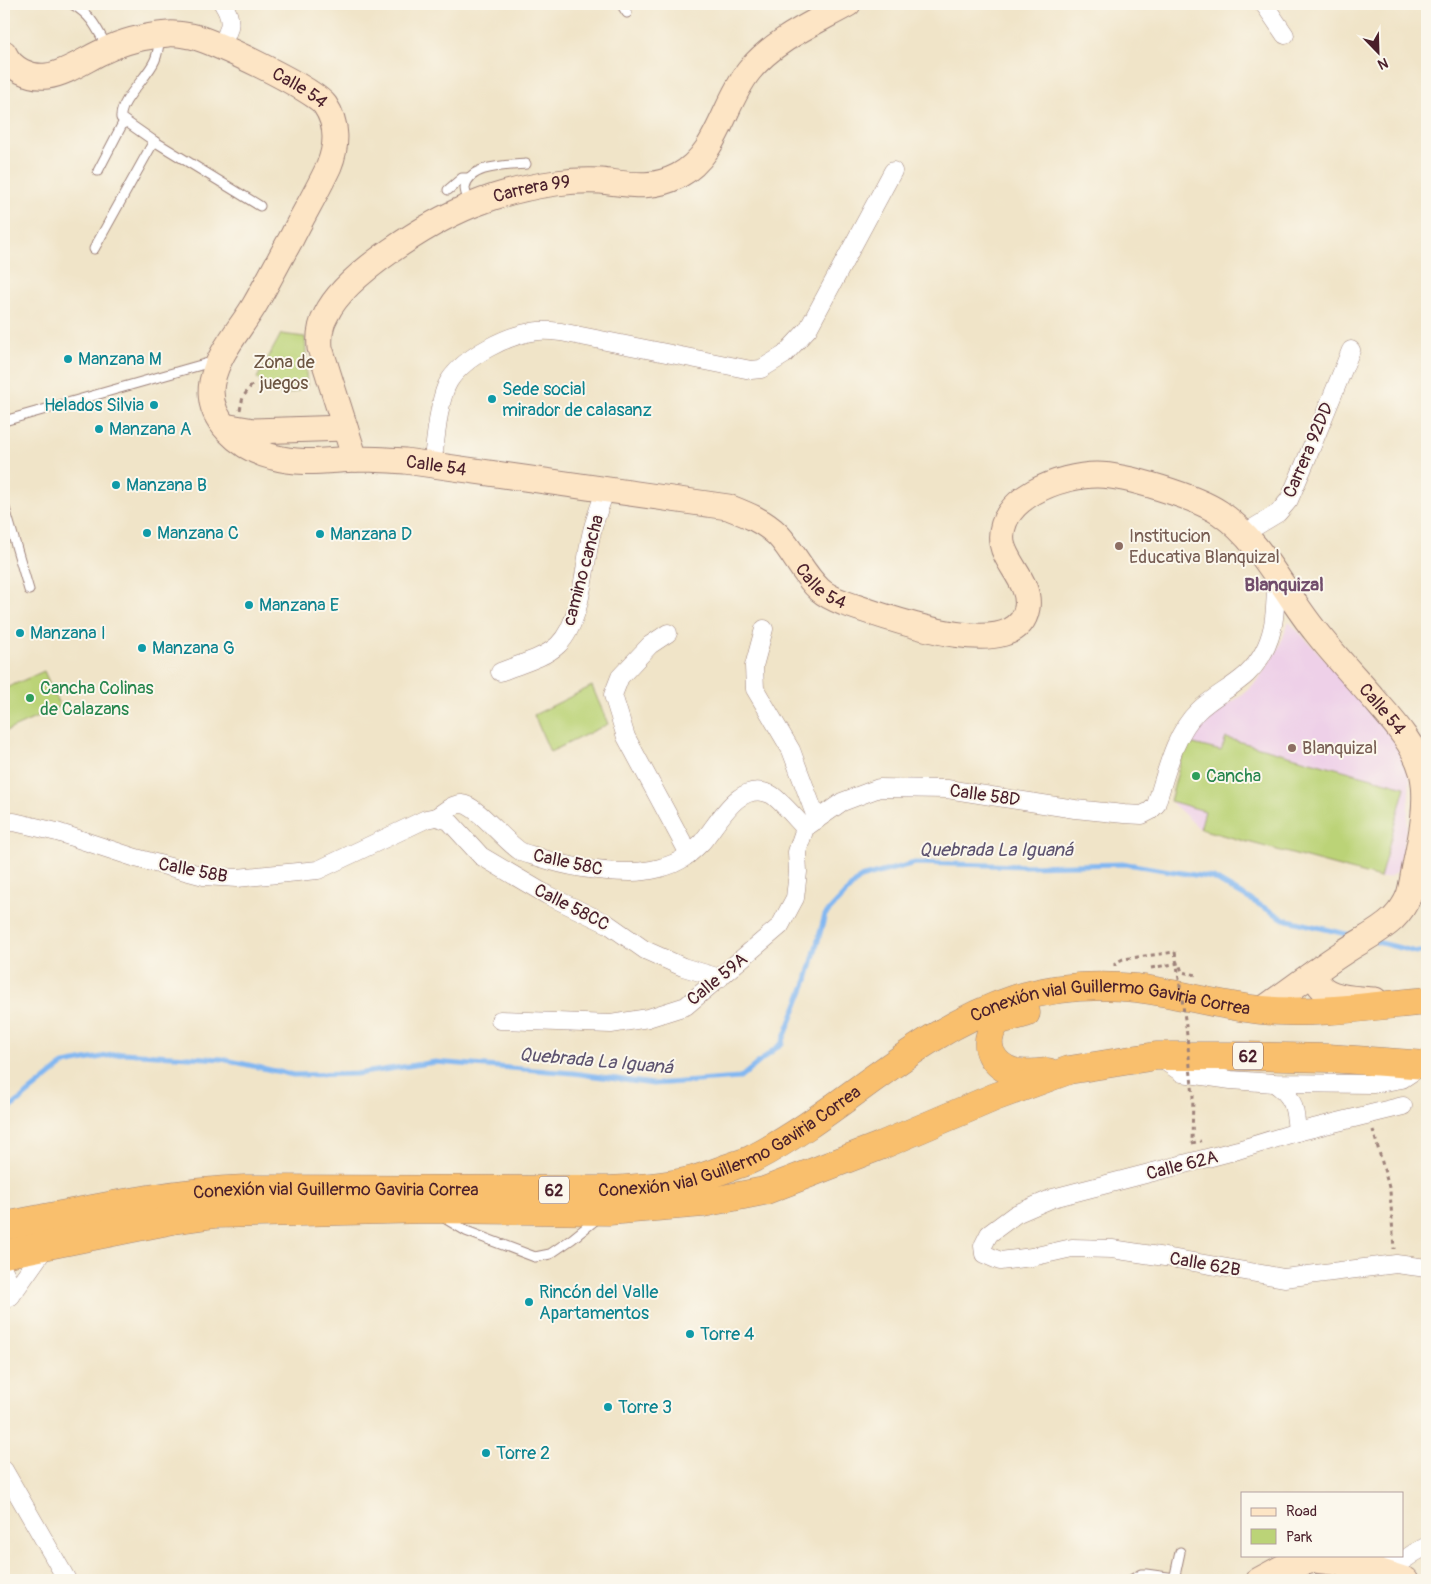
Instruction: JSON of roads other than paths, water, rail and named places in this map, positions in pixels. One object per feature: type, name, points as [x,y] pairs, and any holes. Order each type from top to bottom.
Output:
[{"type":"highway","name":"Conexión vial Guillermo Gaviria Correa","points":[[4,1226],[165,1195],[211,1190],[610,1190],[681,1183],[752,1159],[834,1108],[893,1064],[953,1026],[985,1010],[1016,999],[1057,990],[1085,987],[1138,989],[1221,1005],[1300,1012],[1420,1002]]},
{"type":"highway","points":[[1057,990],[1033,1011],[997,1021],[990,1036],[989,1050],[996,1063],[1007,1070],[1028,1073],[1069,1070]]},
{"type":"highway","name":"Conexión vial Guillermo Gaviria Correa","points":[[4,1254],[173,1220],[216,1214],[428,1209],[609,1211],[703,1203],[764,1191],[880,1146],[995,1097],[1069,1070],[1156,1056],[1328,1058],[1426,1065]]},
{"type":"street","points":[[220,46],[229,31],[230,18],[223,4]]},
{"type":"street","name":"Carrera 99","points":[[356,460],[320,348],[322,325],[326,313],[349,285],[376,262],[431,226],[471,206],[509,192],[554,183],[587,180],[633,186],[649,185],[680,175],[710,146],[733,95],[751,69],[771,50],[794,33],[848,4]]},
{"type":"street","points":[[1264,4],[1285,36]]},
{"type":"street","name":"Calle 54","points":[[4,53],[12,66],[23,72],[36,76],[48,76],[61,72],[107,49],[138,39],[170,34],[192,36],[220,46],[276,74],[324,103],[335,130],[332,159],[253,307],[219,360],[212,383],[212,397],[217,413],[233,428],[235,438],[258,453],[301,462],[405,460],[728,507],[763,523],[777,534],[821,591],[832,598],[938,632],[967,636],[992,636],[1004,633],[1020,623],[1025,615],[1028,606],[1027,596],[1006,555],[1002,543],[1002,531],[1006,518],[1012,507],[1022,499],[1068,479],[1096,475],[1125,479],[1159,488],[1217,511],[1245,533],[1316,632],[1399,728],[1418,762],[1426,782],[1424,839],[1408,896],[1396,917],[1379,931],[1315,972],[1262,1010]]},
{"type":"street","points":[[432,464],[443,397],[449,382],[460,368],[480,354],[522,334],[540,330],[561,332],[752,370],[761,369],[771,364],[784,355],[808,329],[893,171]]},
{"type":"street","name":"Carrera 92DD","points":[[1245,533],[1278,513],[1289,500],[1306,463],[1351,350]]},
{"type":"street","points":[[233,428],[273,431],[345,428]]},
{"type":"street","name":"camino cancha","points":[[500,672],[544,655],[558,645],[565,637],[575,614],[586,569],[590,538],[606,489]]},
{"type":"street","name":"Calle 58D","points":[[811,824],[842,802],[879,788],[947,789],[1075,809],[1124,814],[1142,815],[1150,811],[1156,805],[1173,754],[1184,730],[1197,711],[1247,674],[1266,649],[1276,616],[1276,575]]},
{"type":"street","points":[[764,629],[754,666],[755,689],[791,750],[811,824]]},
{"type":"street","points":[[668,633],[650,645],[620,677],[613,695],[626,737],[689,854]]},
{"type":"street","name":"Calle 58C","points":[[436,818],[454,805],[462,804],[473,808],[502,837],[521,852],[557,863],[584,868],[632,872],[656,870],[684,858],[702,842],[737,799],[752,791],[772,795],[811,824]]},
{"type":"street","name":"Calle 58B","points":[[4,823],[14,822],[57,832],[136,858],[204,876],[237,878],[318,870],[426,819],[436,818]]},
{"type":"street","name":"Calle 58CC","points":[[436,818],[449,821],[481,856],[547,895],[608,924],[645,950],[683,967],[720,978]]},
{"type":"street","name":"Calle 59A","points":[[500,1020],[611,1024],[648,1018],[686,1006],[780,926],[794,898],[798,872],[797,852],[811,824]]},
{"type":"street","points":[[1315,972],[1319,984],[1327,991],[1346,998],[1420,1002]]},
{"type":"street","points":[[1156,1056],[1182,1073],[1231,1080],[1274,1083],[1374,1084],[1402,1079],[1426,1065]]},
{"type":"street","points":[[1274,1083],[1285,1090],[1292,1100],[1296,1132]]},
{"type":"street","points":[[1296,1132],[1307,1095],[1321,1084]]},
{"type":"street","name":"Calle 62A","points":[[984,1254],[983,1246],[988,1234],[1016,1214],[1053,1198],[1246,1148],[1296,1132],[1403,1106]]},
{"type":"street","points":[[7,1298],[47,1245]]},
{"type":"street","name":"Calle 62B","points":[[984,1254],[1000,1262],[1072,1248],[1112,1249],[1284,1278],[1396,1264],[1427,1268]]},
{"type":"street","points":[[4,1271],[8,1279],[7,1298]]},
{"type":"street","points":[[4,1470],[67,1580]]},
{"type":"street","points":[[1378,1571],[1401,1562],[1427,1546]]},
{"type":"street","points":[[1259,1580],[1283,1567],[1315,1560],[1378,1571],[1406,1580]]},
{"type":"lane","points":[[72,4],[85,12],[91,19],[107,49]]},
{"type":"lane","points":[[622,4],[627,13]]},
{"type":"lane","points":[[160,35],[155,61],[146,77],[121,109],[121,118],[154,141],[260,206]]},
{"type":"lane","points":[[98,171],[124,121]]},
{"type":"lane","points":[[94,249],[154,141]]},
{"type":"lane","points":[[471,206],[465,190],[469,178],[476,172],[495,166],[526,164]]},
{"type":"lane","points":[[448,190],[462,178],[469,178]]},
{"type":"lane","points":[[4,421],[219,360]]},
{"type":"lane","points":[[4,505],[30,590]]},
{"type":"lane","points":[[428,1209],[466,1231],[535,1257],[550,1254],[609,1211]]},
{"type":"lane","points":[[1130,1580],[1141,1574],[1175,1579],[1180,1552]]},
{"type":"waterway","name":"Quebrada La Iguaná","points":[[4,1113],[64,1064],[123,1053],[222,1059],[293,1075],[356,1074],[435,1062],[573,1073],[653,1084],[740,1078],[782,1043],[807,980],[825,915],[860,878],[915,863],[1025,866],[1127,864],[1213,878],[1284,919],[1354,936]]},
{"type":"waterway","name":"Quebrada La Iguaná","points":[[1377,942],[1416,952],[1427,952]]},
{"type":"place","name":"Manzana M","points":[[68,359]]},
{"type":"place","name":"Sede social mirador de calasanz","points":[[492,399]]},
{"type":"place","name":"Helados Silvia","points":[[154,405]]},
{"type":"place","name":"Manzana A","points":[[99,429]]},
{"type":"place","name":"Manzana B","points":[[116,485]]},
{"type":"place","name":"Manzana C","points":[[147,533]]},
{"type":"place","name":"Manzana D","points":[[320,534]]},
{"type":"place","name":"Institucion Educativa Blanquizal","points":[[1119,546]]},
{"type":"place","name":"Manzana E","points":[[249,605]]},
{"type":"place","name":"Manzana I","points":[[20,633]]},
{"type":"place","name":"Manzana G","points":[[142,648]]},
{"type":"place","name":"Cancha Colinas de Calazans","points":[[30,698]]},
{"type":"place","name":"Blanquizal","points":[[1292,748]]},
{"type":"place","name":"Cancha","points":[[1196,776]]},
{"type":"place","name":"Rincón del Valle Apartamentos","points":[[529,1302]]},
{"type":"place","name":"Torre 4","points":[[690,1334]]},
{"type":"place","name":"Torre 3","points":[[608,1407]]},
{"type":"place","name":"Torre 2","points":[[486,1453]]},
{"type":"district","name":"Blanquizal","points":[[1284,584]]},
{"type":"park label","name":"Zona de juegos","points":[[284,372]]}]
